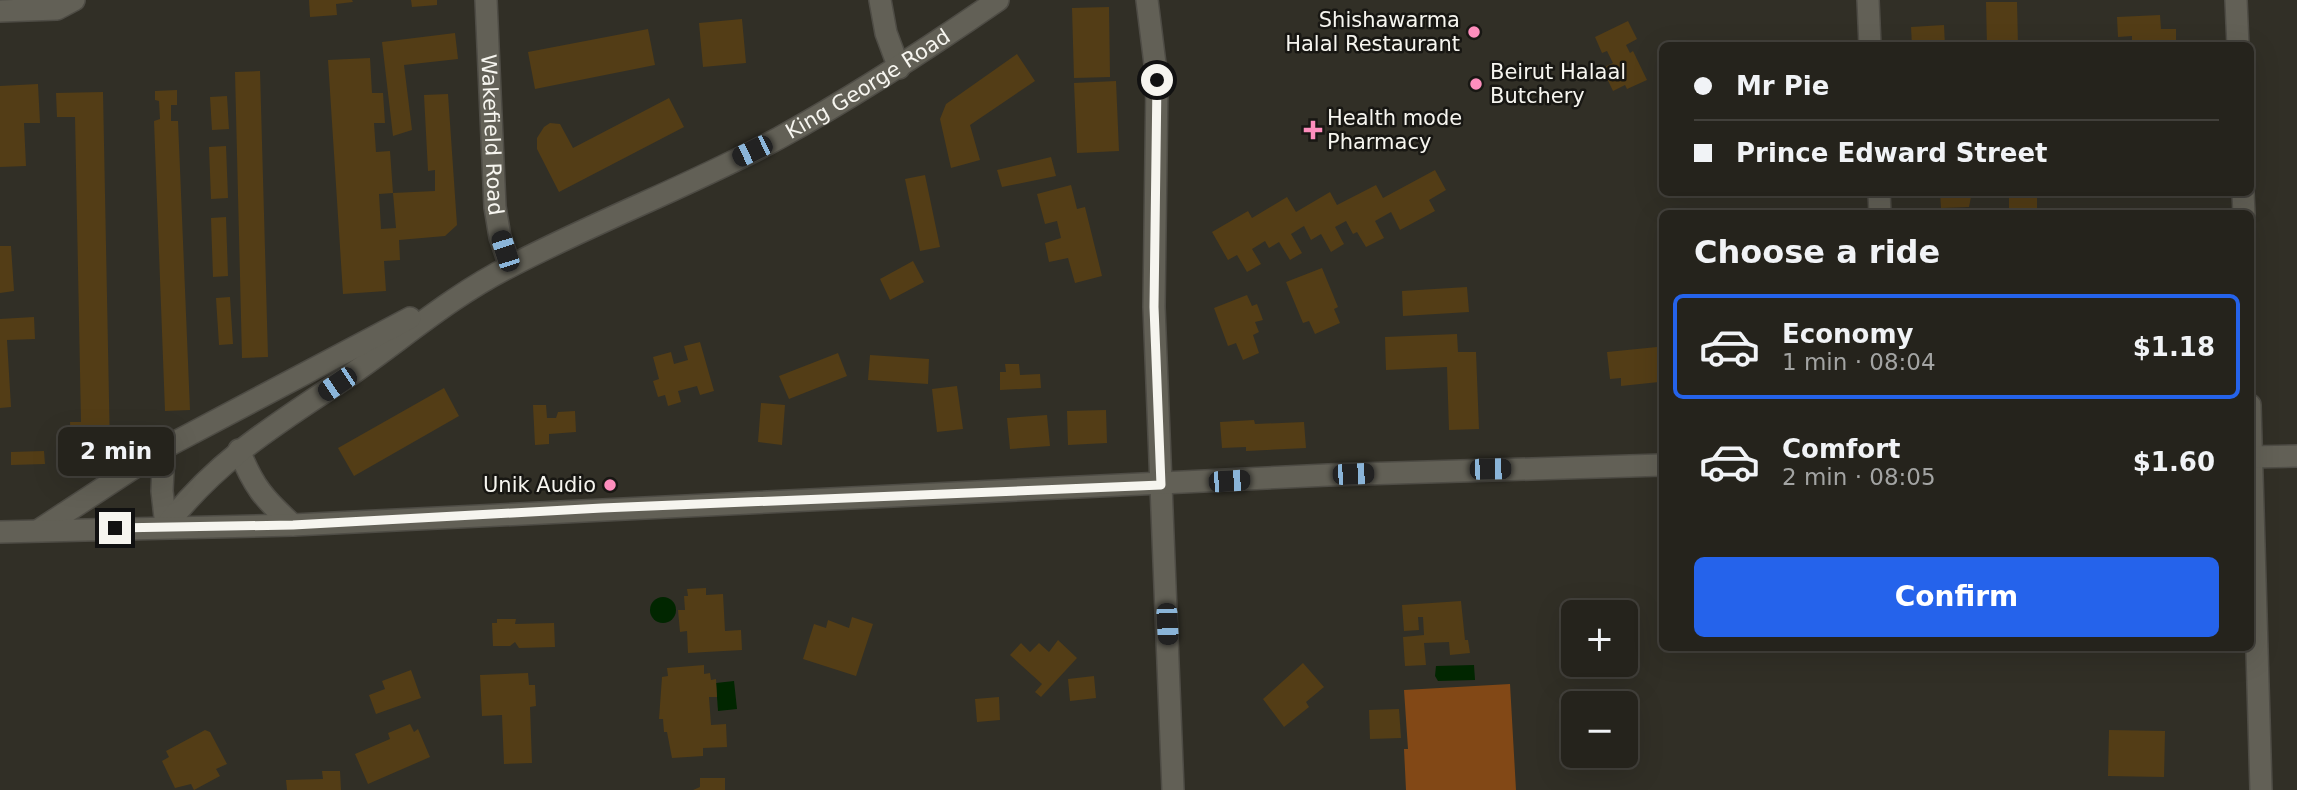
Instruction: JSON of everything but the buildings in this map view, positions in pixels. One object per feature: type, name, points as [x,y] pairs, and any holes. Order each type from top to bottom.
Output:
[{"type":"main road","points":[[0,11],[57,9],[74,0]]},
{"type":"main road","name":"Wakefield Road","points":[[486,0],[495,207],[500,237],[510,266]]},
{"type":"main road","points":[[880,0],[886,33],[899,68]]},
{"type":"main road","name":"King George Road","points":[[166,526],[192,491],[239,450],[356,371],[433,312],[510,266],[777,139],[899,68],[998,0]]},
{"type":"main road","points":[[1147,0],[1157,80],[1154,307],[1173,790]]},
{"type":"main road","points":[[1868,0],[1870,42]]},
{"type":"main road","points":[[2236,0],[2238,42]]},
{"type":"main road","name":"King George Road","points":[[38,530],[164,448],[405,319],[433,312]]},
{"type":"main road","points":[[164,448],[162,491],[166,526]]},
{"type":"main road","points":[[239,450],[251,481],[264,499],[293,525]]},
{"type":"main road","points":[[2254,457],[2297,456]]},
{"type":"main road","points":[[0,532],[293,525],[602,508],[1462,470],[1659,465]]},
{"type":"main road","points":[[2254,557],[2261,790]]},
{"type":"shaded area","points":[[663,597],[672,601],[676,610],[672,619],[663,623],[654,619],[650,610],[654,601]]},
{"type":"shaded area","points":[[1474,665],[1475,680],[1438,681],[1435,676],[1436,666]]},
{"type":"shaded area","points":[[734,681],[737,709],[718,711],[716,683]]},
{"type":"shaded area","points":[[1510,684],[1516,790],[1406,790],[1404,749],[1408,749],[1404,690]]},
{"type":"place","name":"Shishawarma Halal Restaurant","points":[[1474,32]]},
{"type":"place","name":"Beirut Halaal Butchery","points":[[1476,84]]},
{"type":"place","name":"Health mode Pharmacy","points":[[1313,130]]},
{"type":"place","name":"Unik Audio","points":[[610,485]]},
{"type":"route","points":[[115,528],[293,525],[602,508],[1161,485],[1154,307],[1157,80]]}]
